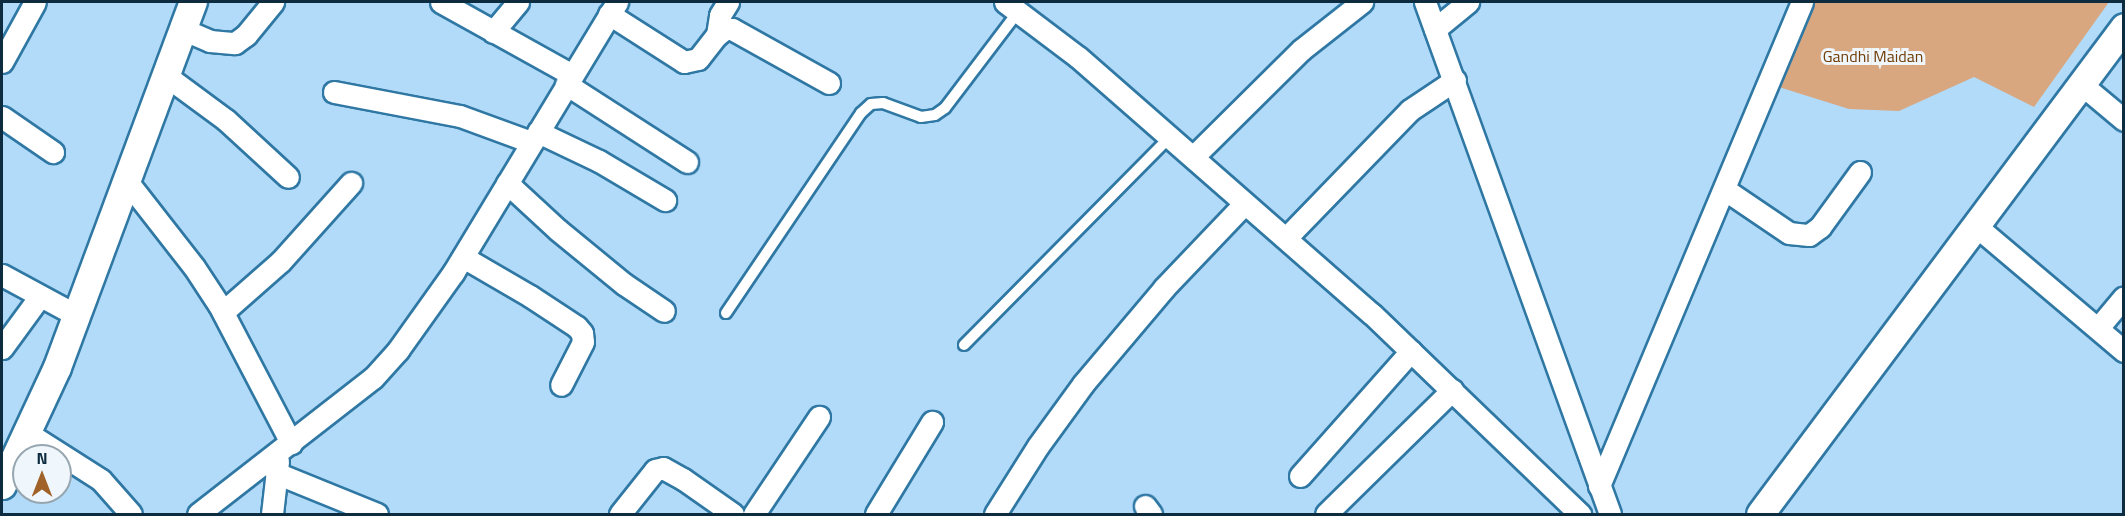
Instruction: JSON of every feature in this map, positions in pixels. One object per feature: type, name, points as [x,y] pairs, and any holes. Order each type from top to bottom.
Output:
[{"type":"street","points":[[2,62],[35,2]]},
{"type":"street","points":[[2,485],[57,367],[193,2]]},
{"type":"street","points":[[182,29],[210,41],[235,43],[246,35],[273,2]]},
{"type":"street","points":[[441,2],[569,80],[687,162]]},
{"type":"street","points":[[492,32],[518,2]]},
{"type":"street","points":[[717,35],[720,15],[728,2]]},
{"type":"street","points":[[1193,157],[1301,50],[1362,2]]},
{"type":"street","points":[[1425,2],[1610,514]]},
{"type":"street","points":[[1436,28],[1468,2]]},
{"type":"street","points":[[1599,486],[1802,2]]},
{"type":"street","points":[[1011,7],[1078,57],[1286,238],[1411,351],[1580,514]]},
{"type":"street","points":[[198,514],[282,456],[373,378],[398,351],[463,257],[613,8],[684,62],[698,59],[717,35],[724,29],[732,29],[829,83]]},
{"type":"street","points":[[1760,514],[2124,27]]},
{"type":"street","points":[[165,75],[226,120],[288,177]]},
{"type":"street","points":[[1286,238],[1410,110],[1455,80]]},
{"type":"street","points":[[2081,84],[2124,120]]},
{"type":"street","points":[[334,92],[460,116],[535,137],[599,161],[665,200]]},
{"type":"street","points":[[2,117],[53,152]]},
{"type":"street","points":[[1724,189],[1789,233],[1809,235],[1820,227],[1860,172]]},
{"type":"street","points":[[126,180],[194,267],[223,312],[282,456],[272,514]]},
{"type":"street","points":[[223,312],[281,261],[351,183]]},
{"type":"street","points":[[507,183],[558,230],[624,284],[664,311]]},
{"type":"street","points":[[995,514],[1038,446],[1083,384],[1164,288],[1245,203]]},
{"type":"street","points":[[1976,226],[2124,351]]},
{"type":"street","points":[[463,257],[540,303],[577,327],[582,333],[583,342],[561,385]]},
{"type":"street","points":[[2,275],[76,315]]},
{"type":"street","points":[[2,348],[40,296]]},
{"type":"street","points":[[2098,328],[2124,297]]},
{"type":"street","points":[[1300,476],[1411,351]]},
{"type":"street","points":[[1326,514],[1452,390]]},
{"type":"street","points":[[754,514],[819,417]]},
{"type":"street","points":[[876,514],[932,422]]},
{"type":"street","points":[[26,432],[101,480],[131,514]]},
{"type":"street","points":[[282,456],[377,514]]},
{"type":"street","points":[[620,514],[655,470],[663,468],[733,514]]},
{"type":"lane","points":[[726,313],[861,113],[871,104],[883,103],[921,117],[935,115],[945,108],[1011,7]]},
{"type":"lane","points":[[964,345],[1170,137]]},
{"type":"green space","name":"Gandhi Maidan","points":[[1814,2],[2109,2],[2034,107],[1974,77],[1899,111],[1849,109],[1776,86]]}]
